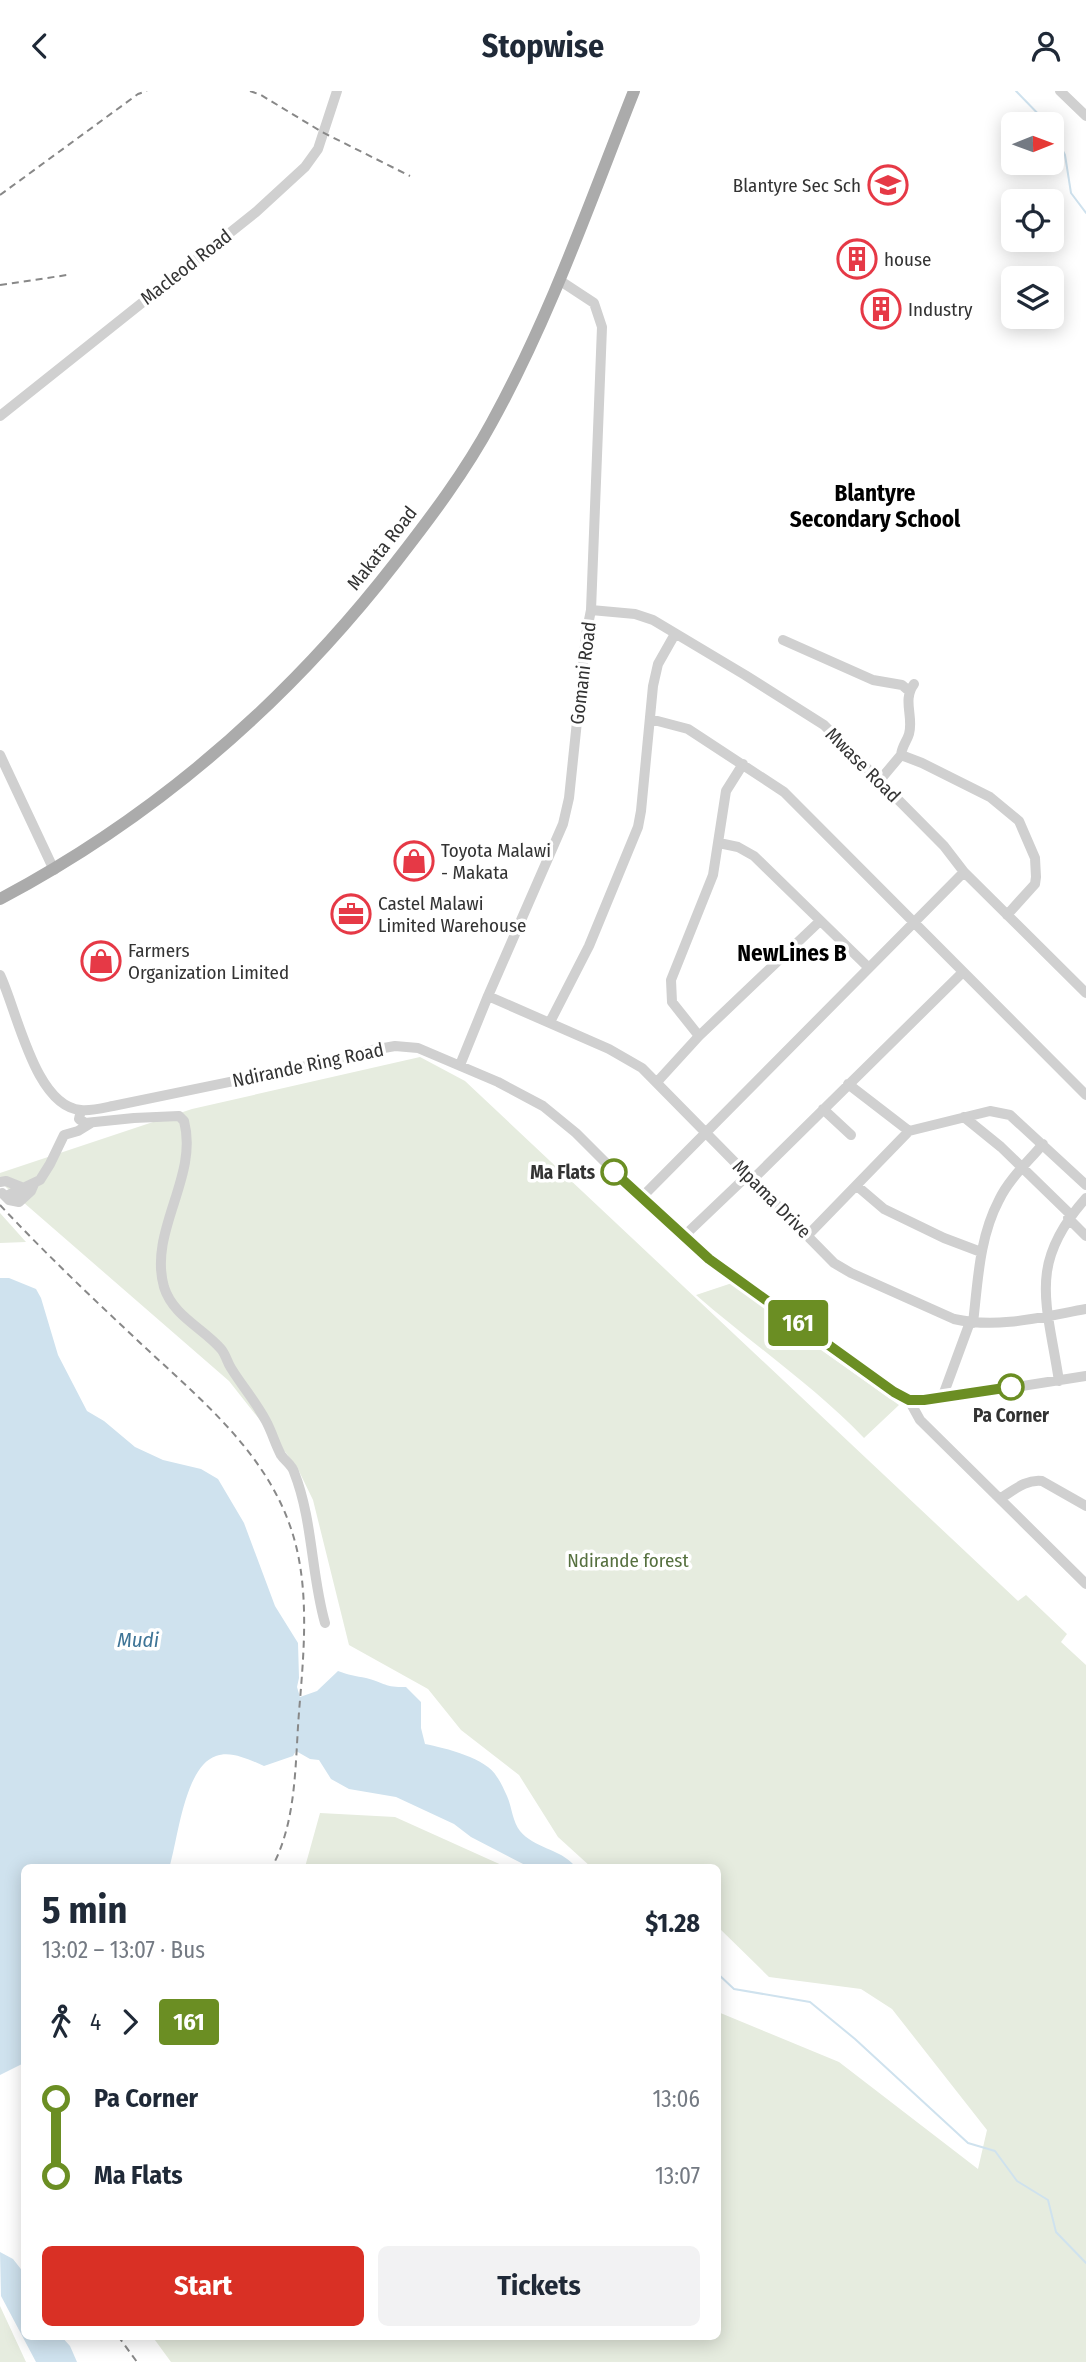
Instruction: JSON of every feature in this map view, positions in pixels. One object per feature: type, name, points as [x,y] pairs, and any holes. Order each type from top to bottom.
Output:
[{"type":"main road","name":"Makata Road","points":[[0,899],[54,870],[153,803],[276,700],[358,611],[427,523],[485,433],[521,364],[559,280],[634,91]]},
{"type":"street","name":"Macleod Road","points":[[0,416],[256,212],[305,167],[318,149],[337,91]]},
{"type":"street","points":[[1060,91],[1086,117]]},
{"type":"street","name":"Gomani Road","points":[[460,1065],[567,812],[591,610],[603,327],[594,303],[559,280]]},
{"type":"street","name":"Mwase Road","points":[[591,610],[635,614],[653,620],[824,725],[944,846],[964,872],[1086,993]]},
{"type":"street","points":[[550,1023],[589,946],[638,827],[653,686],[658,664],[675,634]]},
{"type":"street","points":[[783,640],[873,680],[911,687],[910,729],[901,755],[880,781]]},
{"type":"street","points":[[650,719],[688,729],[784,792],[1086,1095]]},
{"type":"street","points":[[0,755],[54,870]]},
{"type":"street","points":[[901,755],[934,768],[990,797],[1019,821],[1035,858],[1036,877],[1035,884],[1007,915]]},
{"type":"street","points":[[699,1036],[672,1002],[671,980],[713,875],[726,791],[743,764]]},
{"type":"street","points":[[719,843],[738,847],[754,856],[868,967]]},
{"type":"street","points":[[641,1198],[964,872]]},
{"type":"street","points":[[657,1082],[699,1036],[820,921]]},
{"type":"street","points":[[684,1236],[823,1109],[963,972]]},
{"type":"street","points":[[0,975],[41,1078],[60,1102],[81,1110],[79,1119],[91,1123],[134,1118],[182,1118]]},
{"type":"street","name":"Mpama Drive","points":[[488,996],[628,1059],[657,1082],[704,1133],[834,1262],[851,1273],[954,1319],[971,1322],[1006,1323],[1086,1309]]},
{"type":"street","name":"Ndirande Ring Road","points":[[81,1110],[113,1106],[395,1046],[418,1048],[513,1089],[544,1107],[576,1133],[641,1198],[709,1259],[879,1383],[909,1400]]},
{"type":"street","points":[[848,1084],[909,1131]]},
{"type":"street","points":[[167,1094],[186,1125],[186,1157],[176,1190],[160,1267],[164,1286],[168,1299],[176,1309],[223,1352],[267,1422],[282,1457],[294,1472],[304,1509],[317,1596],[325,1623]]},
{"type":"street","points":[[823,1109],[851,1135]]},
{"type":"street","points":[[808,1235],[909,1131],[990,1111],[1007,1114],[1086,1185]]},
{"type":"street","points":[[964,1117],[1022,1168],[1086,1236]]},
{"type":"street","points":[[3,1194],[13,1202],[19,1202],[47,1170],[65,1135],[91,1123]]},
{"type":"street","points":[[942,1398],[971,1322],[981,1252],[989,1224],[999,1200],[1043,1144]]},
{"type":"street","points":[[0,1182],[6,1181],[21,1187]]},
{"type":"street","points":[[3,1194],[34,1184]]},
{"type":"street","points":[[857,1186],[884,1209],[944,1238],[981,1252]]},
{"type":"street","points":[[1059,1381],[1045,1279],[1047,1264],[1056,1238],[1086,1198]]},
{"type":"street","points":[[1086,1376],[942,1398],[909,1400],[920,1420],[1086,1584]]},
{"type":"street","points":[[1001,1498],[1035,1480],[1042,1481],[1086,1506]]},
{"type":"green space","name":"Ndirande forest","points":[[420,1057],[465,1081],[1018,1601],[1026,1595],[1067,1634],[1061,1642],[1086,1665],[1086,2362],[171,2362],[155,2340],[721,2340],[721,2013],[839,2062],[978,2169],[987,2130],[892,2009],[861,1989],[769,1977],[721,1930],[721,1864],[588,1864],[558,1837],[519,1775],[461,1730],[428,1689],[349,1645],[313,1500],[297,1467],[229,1381],[0,1182],[0,1173],[192,1109]]},
{"type":"green space","points":[[0,1213],[26,1242],[0,1243]]},
{"type":"green space","points":[[732,1283],[899,1405],[864,1438],[803,1383],[696,1295]]},
{"type":"green space","points":[[320,1813],[395,1817],[499,1864],[306,1864]]},
{"type":"green space","points":[[0,2306],[26,2362],[0,2362]]},
{"type":"water","name":"Mudi","points":[[0,1278],[9,1278],[36,1289],[58,1355],[87,1411],[104,1421],[135,1447],[163,1460],[201,1469],[218,1479],[244,1523],[275,1606],[298,1643],[297,1687],[300,1697],[317,1691],[338,1671],[389,1686],[406,1687],[421,1702],[421,1728],[425,1744],[465,1755],[492,1770],[507,1796],[520,1831],[532,1841],[562,1855],[573,1864],[523,1864],[471,1837],[454,1824],[396,1797],[349,1789],[331,1779],[319,1760],[310,1759],[296,1751],[293,1756],[264,1766],[234,1755],[216,1756],[205,1762],[190,1788],[170,1864],[21,1864],[21,2064],[0,2075]]},
{"type":"water","points":[[0,2252],[13,2259],[21,2269],[21,2334],[1,2296]]},
{"type":"water","points":[[24,2340],[65,2340],[77,2362],[36,2362]]},
{"type":"waterway","points":[[1016,91],[1036,112]]},
{"type":"waterway","points":[[1064,153],[1071,193],[1086,213]]},
{"type":"waterway","points":[[721,1977],[734,1989],[810,2002],[855,2039],[968,2143],[995,2151],[1017,2181],[1048,2200],[1056,2232],[1086,2263]]},
{"type":"railway","points":[[0,195],[138,94],[147,91]]},
{"type":"railway","points":[[250,91],[322,132],[410,176]]},
{"type":"railway","points":[[0,285],[67,275]]},
{"type":"railway","points":[[0,1205],[66,1273],[223,1422],[261,1469],[277,1495],[289,1523],[301,1569],[304,1641],[293,1791],[286,1831],[273,1864]]},
{"type":"railway","points":[[121,2340],[137,2362]]},
{"type":"bus line","name":"161","points":[[614,1172],[709,1259],[894,1392],[909,1400],[924,1400],[1011,1387]]},
{"type":"place","name":"Blantyre Sec Sch","points":[[888,185]]},
{"type":"place","name":"house","points":[[857,259]]},
{"type":"place","name":"Industry","points":[[881,309]]},
{"type":"place","name":"Toyota Malawi - Makata","points":[[414,861]]},
{"type":"place","name":"Castel Malawi Limited Warehouse","points":[[351,914]]},
{"type":"place","name":"Farmers Organization Limited","points":[[101,961]]},
{"type":"place","name":"Ma Flats","points":[[614,1172]]},
{"type":"place","name":"Pa Corner","points":[[1011,1387]]},
{"type":"district","name":"Blantyre Secondary School","points":[[875,506]]},
{"type":"district","name":"NewLines B","points":[[792,953]]}]
